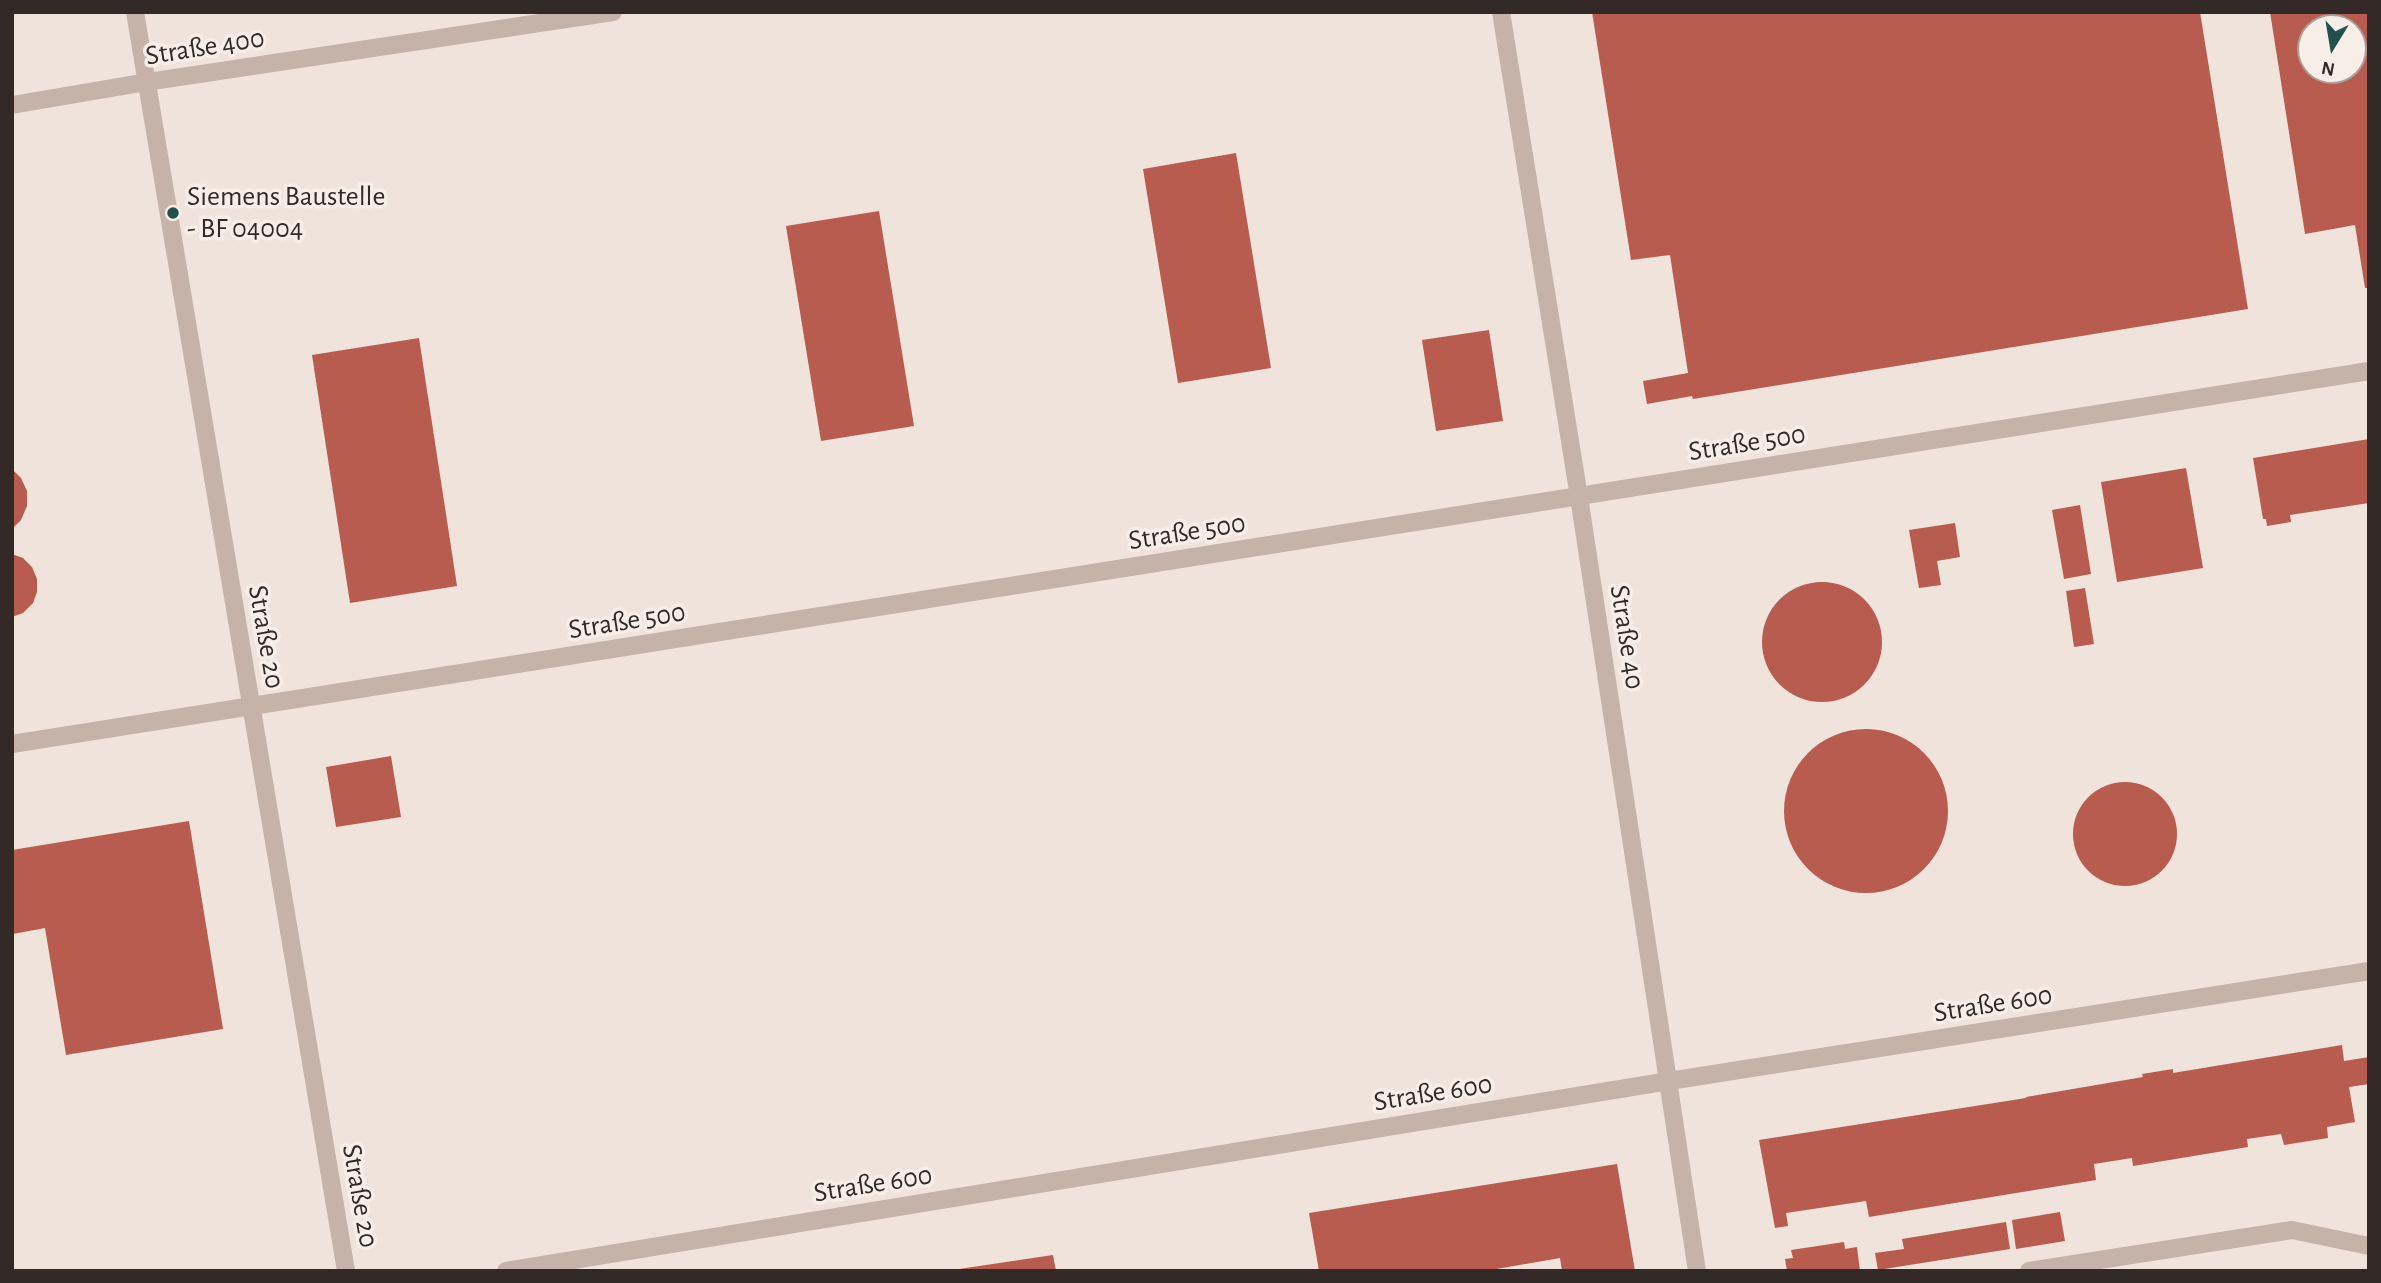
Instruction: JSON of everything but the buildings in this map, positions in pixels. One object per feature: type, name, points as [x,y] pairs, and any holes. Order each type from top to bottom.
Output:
[{"type":"street","name":"Straße 20","points":[[135,12],[346,1271]]},
{"type":"street","name":"Straße 400","points":[[12,105],[613,12]]},
{"type":"street","name":"Straße 40","points":[[1501,12],[1579,497],[1697,1271]]},
{"type":"street","name":"Straße 500","points":[[12,744],[2369,370]]},
{"type":"street","name":"Straße 600","points":[[506,1271],[1669,1081],[2369,971]]},
{"type":"street","points":[[2029,1271],[2292,1230],[2369,1246]]},
{"type":"place","name":"Siemens Baustelle - BF 04004","points":[[173,213]]}]
